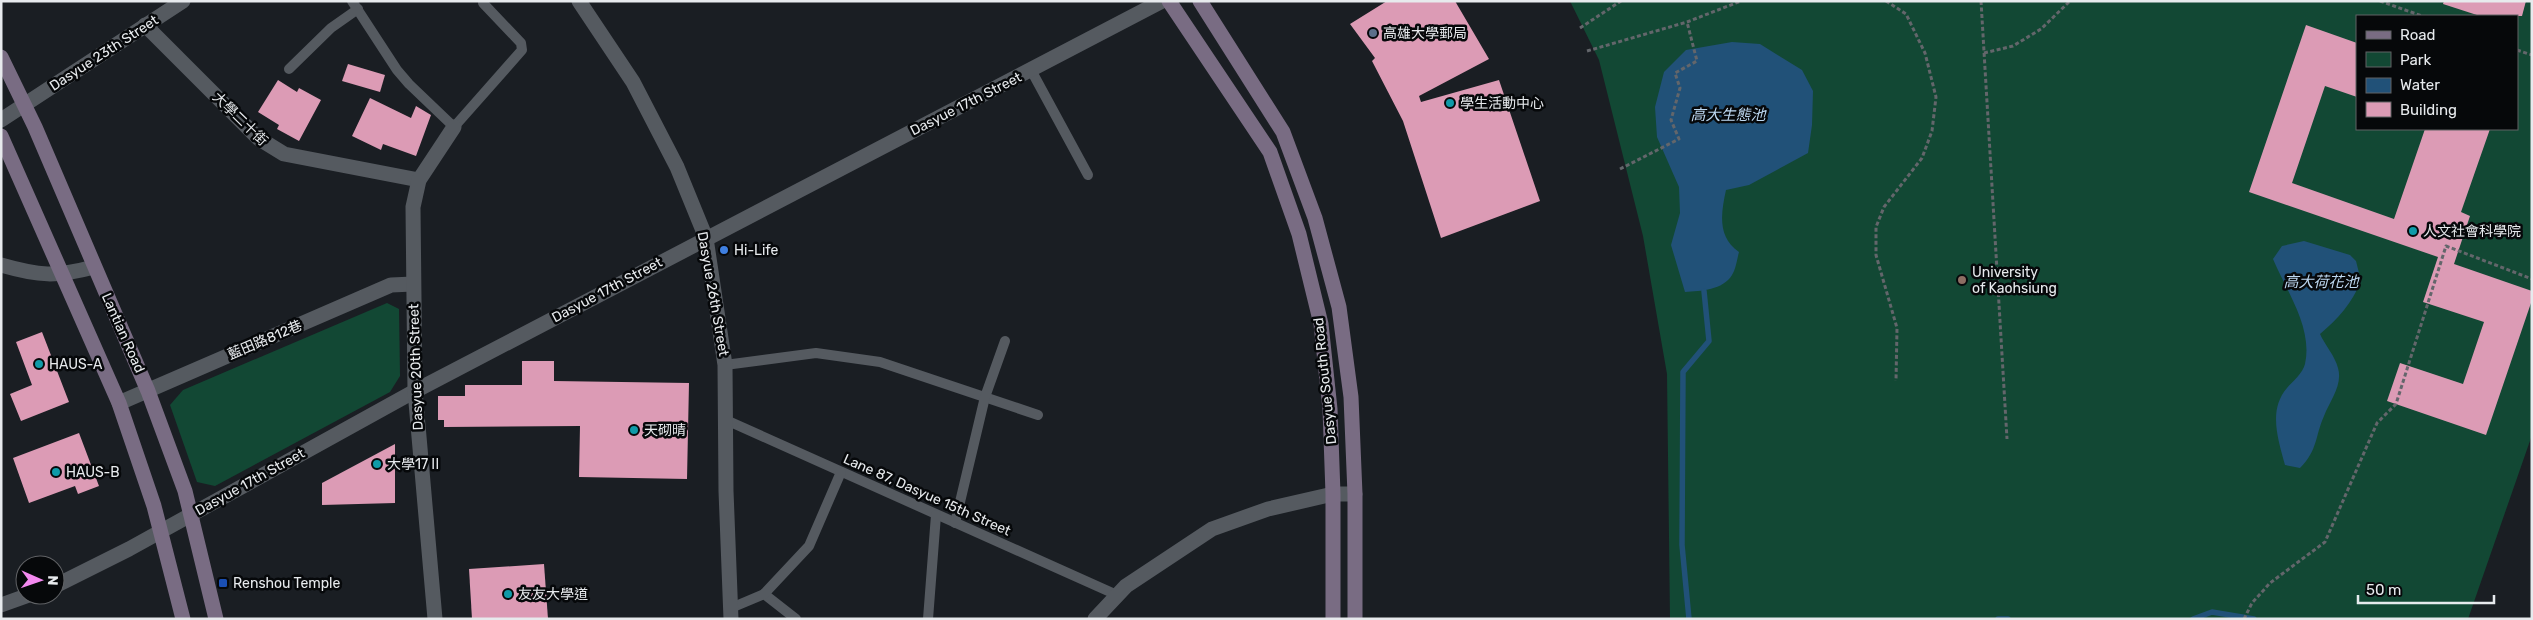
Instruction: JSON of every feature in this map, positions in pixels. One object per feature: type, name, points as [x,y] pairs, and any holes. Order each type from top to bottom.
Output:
[{"type":"street","name":"Dasyue 23th Street","points":[[1,120],[183,1]]},
{"type":"street","name":"Dasyue 26th Street","points":[[579,1],[633,82],[676,167],[706,238],[725,365],[731,613]]},
{"type":"street","name":"Dasyue 17th Street","points":[[65,581],[161,532],[415,391],[1162,1]]},
{"type":"street","name":"Dasyue South Road","points":[[1169,1],[1270,152],[1299,234],[1321,324],[1330,409],[1333,494],[1333,619]]},
{"type":"street","name":"Dasyue South Road","points":[[1200,1],[1282,132],[1315,218],[1339,308],[1351,397],[1355,494],[1355,619]]},
{"type":"street","name":"大學二十街","points":[[145,25],[258,138],[271,148],[284,154],[419,180]]},
{"type":"street","name":"Lantian Road","points":[[1,57],[25,105],[148,390],[185,491],[216,619]]},
{"type":"street","name":"Dasyue 20th Street","points":[[435,619],[415,391],[413,207],[419,180],[454,127]]},
{"type":"street","points":[[1,136],[119,403],[161,532],[183,619]]},
{"type":"street","points":[[1,265],[37,274],[63,275],[94,267]]},
{"type":"street","name":"藍田路812巷","points":[[119,403],[391,286],[413,284]]},
{"type":"street","points":[[1095,619],[1126,586],[1212,529],[1268,509],[1333,494],[1355,494]]},
{"type":"street","points":[[1,605],[15,600]]},
{"type":"lane","points":[[289,69],[355,5],[409,84],[454,127],[522,50],[521,43],[483,3]]},
{"type":"lane","points":[[1032,70],[1088,174]]},
{"type":"lane","points":[[955,523],[986,397],[1006,341]]},
{"type":"lane","points":[[725,365],[816,353],[880,362],[1038,415]]},
{"type":"lane","name":"Lane 87, Dasyue 15th Street","points":[[726,420],[1118,595]]},
{"type":"lane","points":[[731,613],[764,594],[809,546],[841,472]]},
{"type":"lane","points":[[928,619],[936,515]]},
{"type":"lane","points":[[764,594],[796,619]]},
{"type":"path","points":[[1580,28],[1622,1]]},
{"type":"path","points":[[1587,51],[1687,22],[1742,1]]},
{"type":"path","points":[[1886,1],[1906,14],[1925,53],[1936,97],[1932,131],[1922,158],[1884,207],[1876,227],[1876,255],[1897,328],[1896,381]]},
{"type":"path","points":[[1981,1],[2007,439]]},
{"type":"path","points":[[1984,53],[2013,46],[2041,29],[2070,1]]},
{"type":"path","points":[[2380,1],[2419,15]]},
{"type":"path","points":[[1620,169],[1679,138],[1671,120],[1680,88],[1675,73],[1697,60],[1687,22]]},
{"type":"path","points":[[2518,50],[2532,55]]},
{"type":"path","points":[[2244,619],[2250,606],[2270,583],[2325,542],[2377,423],[2396,404],[2446,246],[2532,278]]},
{"type":"green space","name":"University of Kaohsiung","points":[[1570,1],[2532,1],[2532,435],[2468,619],[1670,619],[1667,374],[1643,236],[1599,60]]},
{"type":"green space","points":[[387,303],[399,309],[400,376],[390,392],[215,486],[197,482],[170,405],[183,390]]},
{"type":"water","name":"高大生態池","points":[[1732,42],[1760,44],[1802,70],[1813,91],[1812,125],[1808,153],[1749,185],[1726,190],[1722,224],[1727,239],[1739,252],[1732,275],[1717,287],[1685,292],[1671,245],[1680,213],[1679,187],[1657,137],[1655,107],[1664,72],[1686,50]]},
{"type":"water","name":"高大荷花池","points":[[2304,241],[2350,255],[2356,261],[2361,281],[2344,310],[2320,334],[2337,364],[2339,381],[2321,423],[2313,449],[2300,468],[2285,465],[2276,425],[2276,415],[2281,397],[2304,367],[2305,337],[2297,310],[2273,259],[2282,246]]},
{"type":"building","name":"學生活動中心","points":[[1387,1],[1455,1],[1489,59],[1419,96],[1421,102],[1499,80],[1540,201],[1441,238],[1403,121],[1372,61],[1375,58],[1350,24]]},
{"type":"building","points":[[2444,1],[2526,1],[2522,16],[2477,15],[2443,4]]},
{"type":"building","name":"人文社會科學院","points":[[2306,25],[2356,43],[2356,97],[2325,86],[2292,183],[2394,219],[2425,130],[2490,130],[2461,212],[2470,216],[2454,264],[2532,291],[2532,300],[2486,435],[2387,401],[2400,363],[2463,384],[2484,322],[2423,302],[2438,257],[2249,192]]},
{"type":"building","points":[[348,64],[385,75],[380,92],[342,81]]},
{"type":"building","points":[[278,80],[297,92],[299,88],[321,100],[299,141],[277,129],[279,125],[258,112]]},
{"type":"building","points":[[370,98],[411,118],[416,106],[431,115],[416,156],[383,144],[381,150],[352,136]]},
{"type":"building","name":"HAUS-A","points":[[42,332],[69,402],[21,421],[10,394],[32,385],[16,342]]},
{"type":"building","name":"天砌晴","points":[[522,361],[554,361],[554,381],[689,383],[687,479],[579,477],[580,426],[444,427],[444,420],[438,420],[438,396],[465,396],[465,385],[522,385]]},
{"type":"building","name":"HAUS-B","points":[[79,433],[99,486],[78,494],[75,486],[29,503],[13,458]]},
{"type":"building","name":"大學17Ⅱ","points":[[395,444],[395,503],[322,505],[322,483]]},
{"type":"building","name":"友友大學道","points":[[544,564],[548,619],[472,619],[469,569]]},
{"type":"waterway","points":[[1689,619],[1682,545],[1683,372],[1709,341],[1704,291]]},
{"type":"waterway","points":[[2193,619],[2212,612],[2254,619]]},
{"type":"waterway","points":[[1998,619],[2008,619]]},
{"type":"place","name":"高雄大學郵局","points":[[1373,33]]},
{"type":"place","name":"學生活動中心","points":[[1450,103]]},
{"type":"place","name":"人文社會科學院","points":[[2413,231]]},
{"type":"place","name":"Hi-Life","points":[[724,250]]},
{"type":"place","name":"University of Kaohsiung","points":[[1962,280]]},
{"type":"place","name":"HAUS-A","points":[[39,364]]},
{"type":"place","name":"天砌晴","points":[[634,430]]},
{"type":"place","name":"大學17Ⅱ","points":[[377,464]]},
{"type":"place","name":"HAUS-B","points":[[56,472]]},
{"type":"place","name":"Renshou Temple","points":[[223,583]]},
{"type":"place","name":"友友大學道","points":[[508,594]]}]
